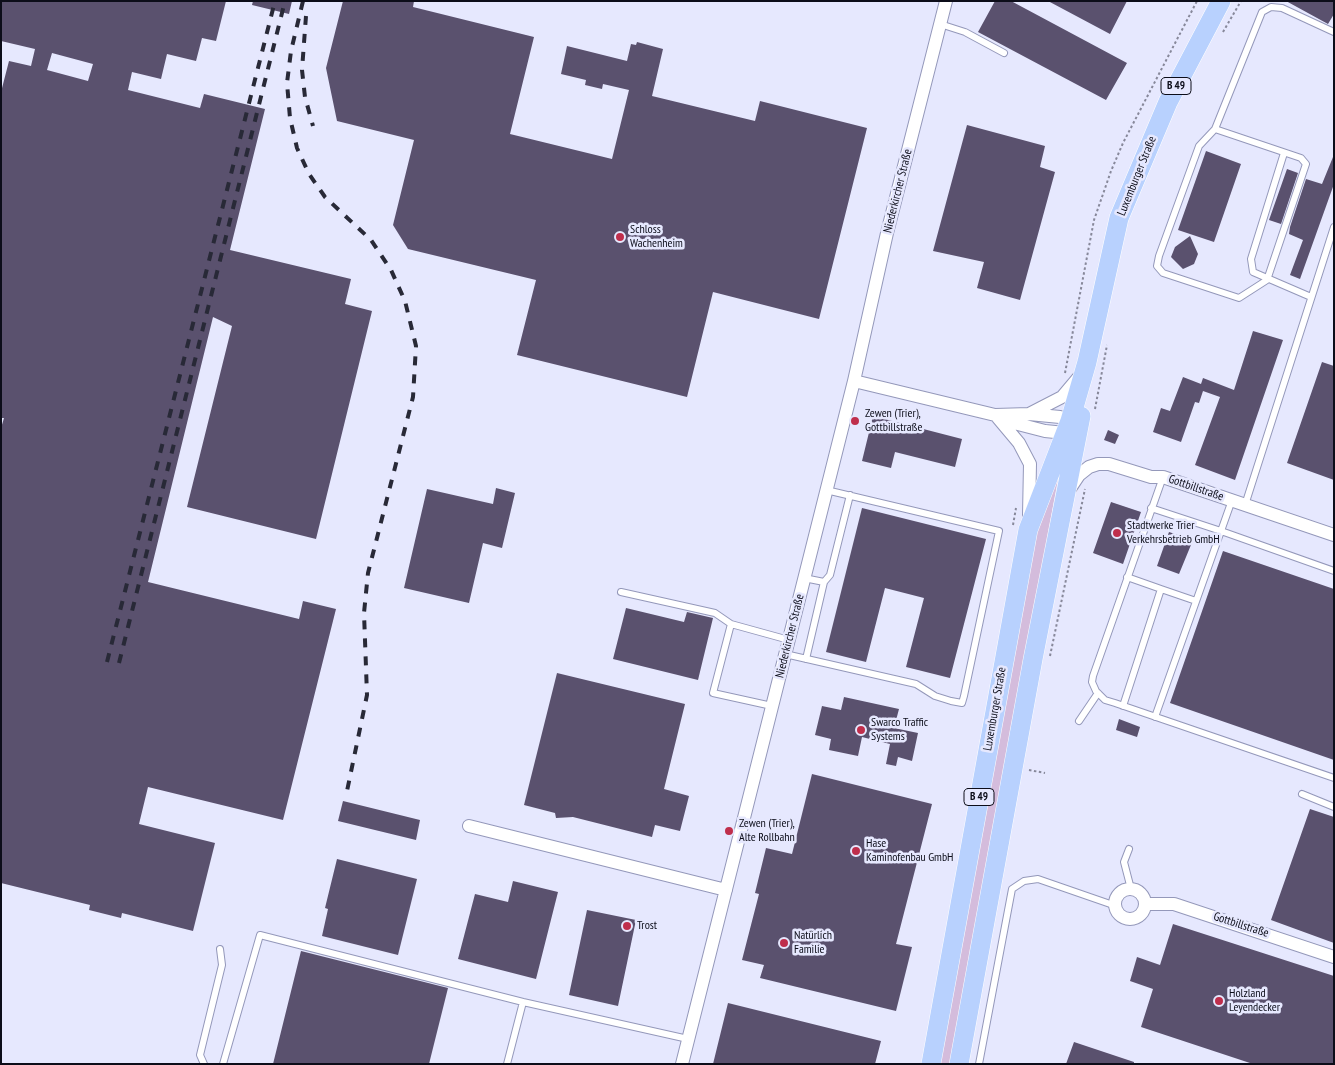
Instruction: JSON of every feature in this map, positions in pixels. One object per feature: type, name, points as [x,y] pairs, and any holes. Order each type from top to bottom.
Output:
[{"type":"main road","name":"Luxemburger Straße","points":[[931,1064],[1028,530],[1071,428],[1119,218],[1168,102],[1221,1]]},
{"type":"main road","name":"Luxemburger Straße","points":[[959,1064],[1033,658],[1067,493],[1071,428]]},
{"type":"street","name":"Niederkircher Straße","points":[[682,1064],[854,381],[887,233],[946,1]]},
{"type":"street","points":[[1029,414],[1066,393],[1087,362]]},
{"type":"street","points":[[854,381],[995,415],[1028,427],[1071,428]]},
{"type":"street","points":[[995,415],[1029,414],[1057,417],[1071,428]]},
{"type":"street","points":[[995,415],[1019,443],[1030,464],[1028,530]]},
{"type":"street","name":"Gottbillstraße","points":[[1067,493],[1082,473],[1098,464],[1116,465],[1151,477],[1163,477],[1334,535]]},
{"type":"street","points":[[469,826],[726,890]]},
{"type":"street","points":[[1131,889],[1138,891],[1144,897],[1145,904],[1143,912],[1131,919],[1118,913],[1116,906],[1120,894],[1131,889]]},
{"type":"street","name":"Gottbillstraße","points":[[1145,904],[1174,904],[1334,957]]},
{"type":"lane","points":[[1214,129],[1301,158],[1306,164],[1267,280],[1239,298],[1163,273],[1156,266],[1199,146],[1214,129],[1262,12],[1271,6],[1282,8],[1334,32]]},
{"type":"lane","points":[[940,24],[965,32],[1004,53]]},
{"type":"lane","points":[[1284,153],[1251,259],[1253,272],[1267,280],[1311,297]]},
{"type":"lane","points":[[1245,504],[1334,228]]},
{"type":"lane","points":[[1163,477],[1093,676],[1092,682],[1098,694],[1105,700],[1334,778]]},
{"type":"lane","points":[[785,654],[916,684],[935,696],[951,701],[962,703],[964,696],[999,531],[826,490]]},
{"type":"lane","points":[[806,659],[824,582],[832,571],[850,496]]},
{"type":"lane","points":[[1155,717],[1232,500]]},
{"type":"lane","points":[[1151,508],[1334,571]]},
{"type":"lane","points":[[1128,577],[1196,601]]},
{"type":"lane","points":[[804,578],[824,582]]},
{"type":"lane","points":[[1123,706],[1160,589]]},
{"type":"lane","points":[[621,592],[715,613],[730,624],[788,640]]},
{"type":"lane","points":[[730,624],[713,693],[772,706]]},
{"type":"lane","points":[[1079,721],[1098,694]]},
{"type":"lane","points":[[1302,794],[1334,807]]},
{"type":"lane","points":[[1129,849],[1124,862],[1131,889]]},
{"type":"lane","points":[[979,1064],[1012,889],[1024,881],[1038,879],[1116,906]]},
{"type":"lane","points":[[223,1064],[260,935],[523,1002],[688,1038]]},
{"type":"lane","points":[[204,1064],[200,1055],[222,965],[220,949]]},
{"type":"lane","points":[[507,1064],[523,1002]]},
{"type":"path","points":[[1064,378],[1093,228],[1108,179],[1122,143],[1197,1]]},
{"type":"path","points":[[1222,33],[1240,1]]},
{"type":"path","points":[[1094,410],[1108,345]]},
{"type":"path","points":[[1026,770],[1045,773]]},
{"type":"shaded area","points":[[1061,462],[953,1064],[939,1064],[1032,546]]},
{"type":"building","points":[[1,1],[226,1],[216,41],[202,38],[196,61],[167,54],[161,79],[132,72],[128,90],[200,108],[204,94],[265,109],[230,250],[351,279],[345,304],[372,311],[316,539],[187,507],[232,326],[213,317],[148,582],[299,619],[303,601],[336,609],[283,820],[148,787],[139,824],[215,843],[193,931],[122,913],[121,918],[89,910],[90,905],[1,883],[1,428],[4,418],[1,418],[1,92],[9,61],[31,66],[35,49],[1,41]],"holes":[[[52,53],[93,64],[88,81],[47,70]]]},
{"type":"building","points":[[253,1],[292,1],[289,14],[252,5]]},
{"type":"building","name":"Schloss Wachenheim","points":[[343,1],[414,1],[413,7],[534,37],[510,134],[612,159],[629,90],[603,84],[602,89],[585,85],[586,80],[561,74],[567,46],[627,61],[631,44],[636,45],[637,42],[663,49],[652,96],[755,121],[760,101],[867,128],[819,319],[713,292],[687,397],[517,355],[536,280],[408,249],[393,225],[414,140],[337,121],[326,68]]},
{"type":"building","points":[[995,1],[1011,1],[1127,63],[1106,100],[978,32]]},
{"type":"building","points":[[1048,1],[1127,1],[1110,34]]},
{"type":"building","points":[[1286,1],[1334,1],[1334,14],[1328,24]]},
{"type":"building","points":[[967,125],[1045,146],[1040,167],[1055,172],[1020,300],[977,288],[984,262],[933,251]]},
{"type":"building","points":[[1206,151],[1241,164],[1214,242],[1178,230]]},
{"type":"building","points":[[1333,157],[1334,184],[1300,279],[1290,275],[1303,240],[1289,234],[1290,227],[1306,179],[1322,184]]},
{"type":"building","points":[[1287,169],[1298,173],[1281,224],[1269,220]]},
{"type":"building","points":[[1190,236],[1198,254],[1194,264],[1183,269],[1171,257],[1175,247]]},
{"type":"building","points":[[1253,331],[1283,340],[1235,480],[1195,465],[1220,397],[1203,391],[1199,403],[1195,402],[1181,442],[1153,432],[1161,408],[1170,411],[1183,377],[1201,384],[1203,378],[1234,390]]},
{"type":"building","points":[[1322,362],[1334,366],[1334,480],[1287,463]]},
{"type":"building","points":[[873,416],[962,439],[955,467],[895,452],[891,468],[862,461]]},
{"type":"building","points":[[1108,430],[1119,435],[1115,444],[1104,440]]},
{"type":"building","points":[[496,488],[515,493],[502,548],[483,543],[469,603],[404,588],[427,489],[493,504]]},
{"type":"building","name":"Stadtwerke Trier Verkehrsbetrieb GmbH","points":[[1111,502],[1141,512],[1123,564],[1093,553]]},
{"type":"building","points":[[862,508],[986,539],[950,678],[906,667],[924,598],[885,588],[866,662],[826,652]]},
{"type":"building","points":[[1169,532],[1193,540],[1179,574],[1157,566]]},
{"type":"building","points":[[1223,551],[1334,589],[1334,760],[1170,703]]},
{"type":"building","points":[[626,608],[684,622],[687,612],[713,618],[698,680],[613,659]]},
{"type":"building","points":[[557,673],[685,704],[664,789],[689,796],[680,831],[655,825],[652,837],[573,817],[556,818],[555,813],[524,805]]},
{"type":"building","name":"Swarco Traffic Systems","points":[[844,697],[899,709],[894,728],[918,733],[912,761],[898,757],[896,766],[886,764],[890,744],[862,737],[858,756],[829,750],[831,739],[815,735],[822,706],[841,710]]},
{"type":"building","points":[[1119,719],[1140,727],[1137,737],[1116,730]]},
{"type":"building","points":[[812,774],[932,804],[896,944],[912,947],[896,1011],[760,978],[764,965],[742,960],[759,894],[755,893],[766,848],[792,854]]},
{"type":"building","points":[[343,801],[420,820],[416,840],[338,821]]},
{"type":"building","points":[[1310,809],[1334,817],[1334,943],[1271,920]]},
{"type":"building","points":[[337,859],[417,879],[398,955],[322,936],[328,909],[325,908]]},
{"type":"building","points":[[513,881],[558,892],[536,979],[458,959],[475,894],[508,902]]},
{"type":"building","points":[[587,910],[636,920],[618,1006],[569,995]]},
{"type":"building","points":[[1173,924],[1334,976],[1334,1064],[1253,1064],[1141,1027],[1153,989],[1130,981],[1137,957],[1160,965]]},
{"type":"building","points":[[301,951],[448,988],[429,1064],[273,1064]]},
{"type":"building","points":[[728,1003],[881,1041],[875,1064],[713,1064]]},
{"type":"building","points":[[1074,1042],[1134,1062],[1134,1064],[1066,1064]]},
{"type":"railway","points":[[107,662],[275,1]]},
{"type":"railway","points":[[119,663],[285,1]]},
{"type":"railway","points":[[303,1],[291,51],[287,83],[290,118],[297,148],[309,174],[325,197],[371,240],[391,270],[405,301],[416,346],[413,397],[368,573],[364,613],[367,695],[347,791]]},
{"type":"railway","points":[[306,16],[302,70],[305,97],[313,126]]},
{"type":"place","name":"Schloss Wachenheim","points":[[620,237]]},
{"type":"place","name":"Zewen (Trier), Gottbillstraße","points":[[855,421]]},
{"type":"place","name":"Stadtwerke Trier Verkehrsbetrieb GmbH","points":[[1117,533]]},
{"type":"place","name":"Swarco Traffic Systems","points":[[861,730]]},
{"type":"place","name":"Zewen (Trier), Alte Rollbahn","points":[[729,831]]},
{"type":"place","name":"Hase Kaminofenbau GmbH","points":[[856,851]]},
{"type":"place","name":"Trost","points":[[627,926]]},
{"type":"place","name":"Natürlich Familie","points":[[784,943]]},
{"type":"place","name":"Holzland Leyendecker","points":[[1219,1001]]}]
